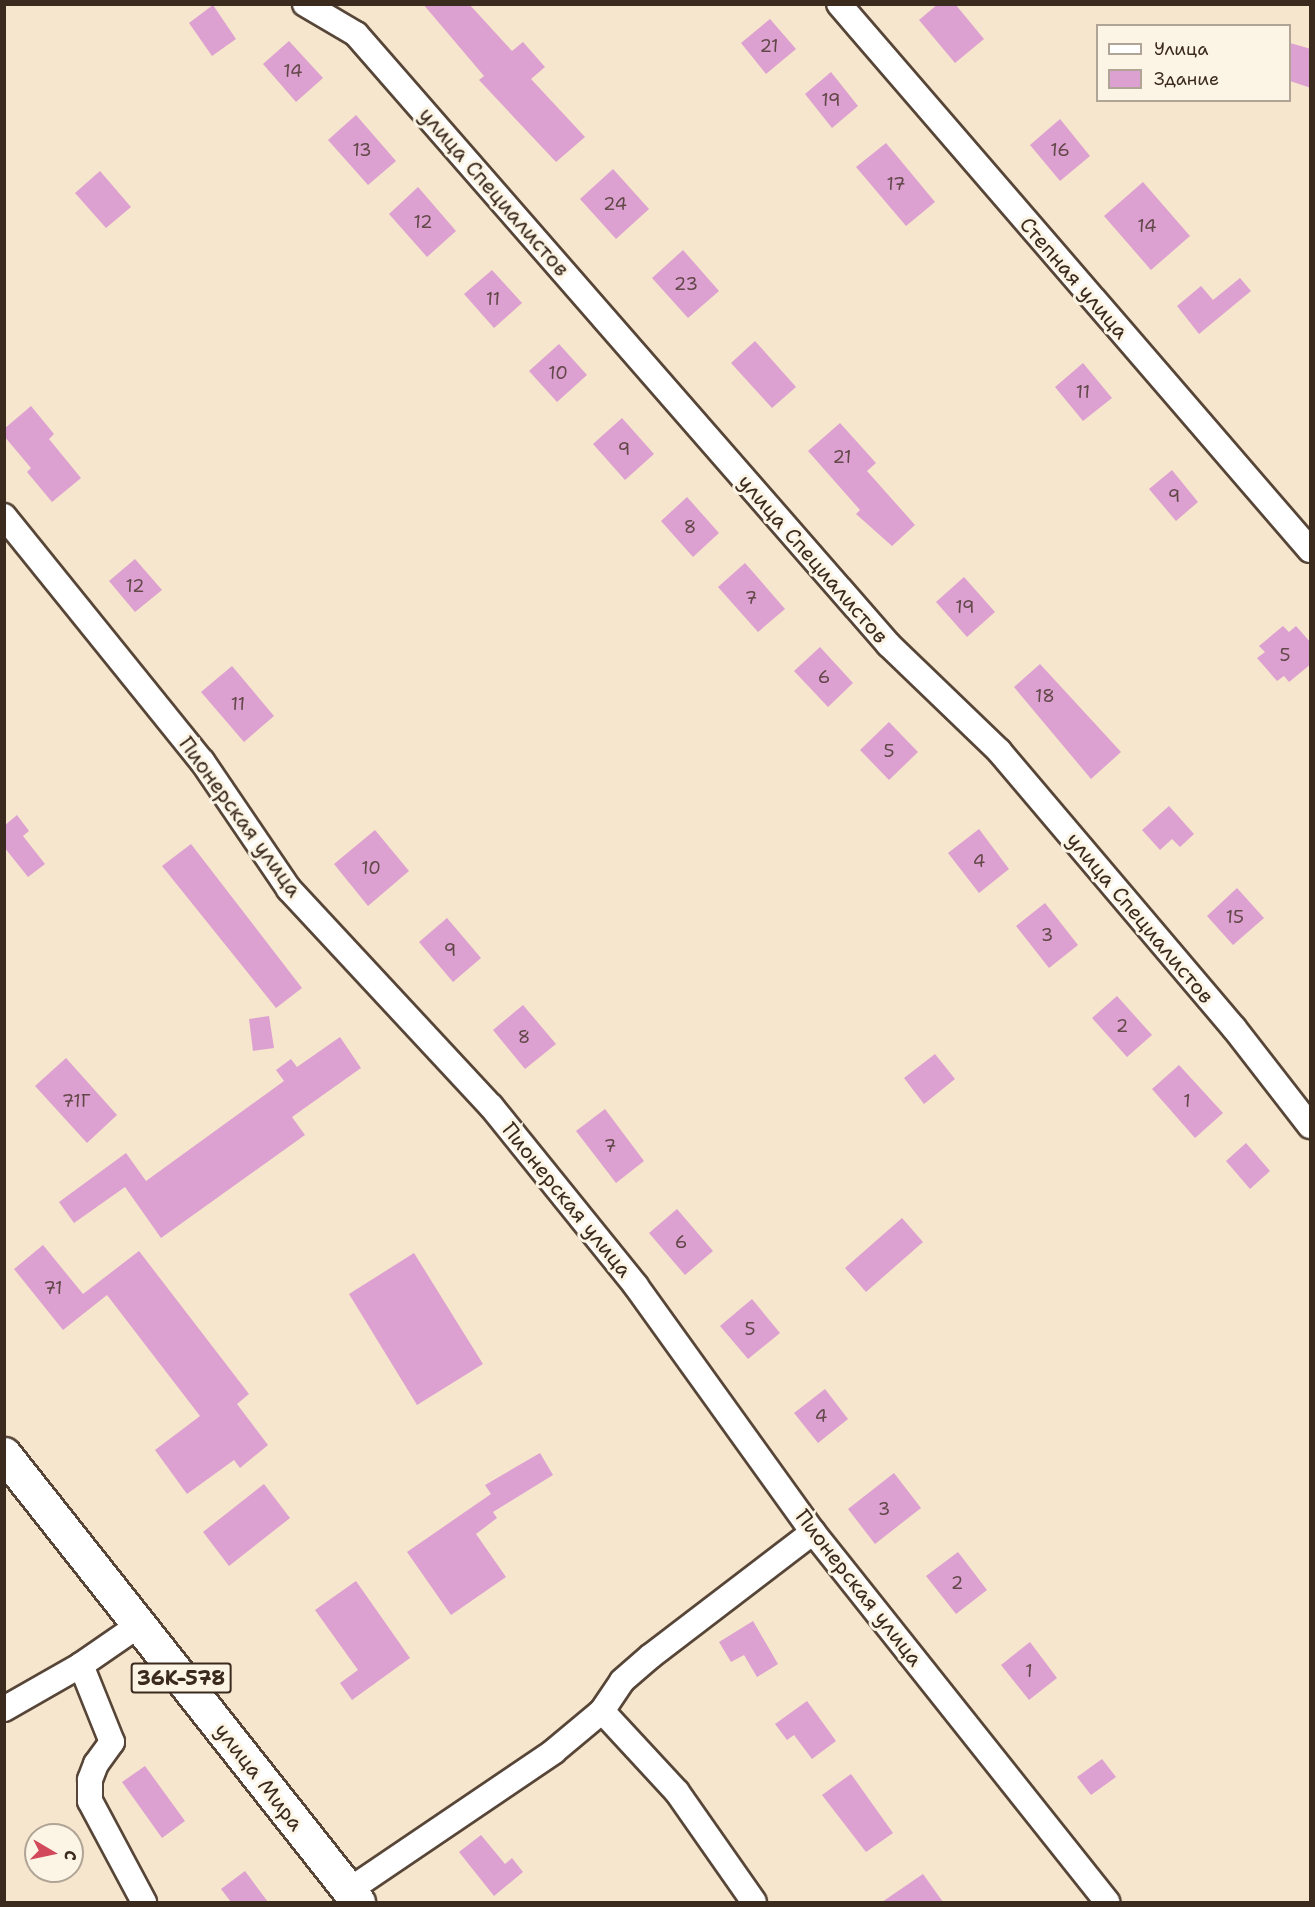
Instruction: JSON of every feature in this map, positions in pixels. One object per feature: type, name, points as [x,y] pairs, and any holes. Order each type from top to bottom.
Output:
[{"type":"main road","name":"улица Мира","points":[[4,1454],[353,1897]]},
{"type":"street","name":"улица Специалистов","points":[[305,4],[356,34],[889,645],[999,751],[1234,1028],[1311,1126]]},
{"type":"street","name":"Степная улица","points":[[839,4],[1311,550]]},
{"type":"street","name":"Пионерская улица","points":[[4,516],[202,761],[289,889],[491,1106],[636,1287],[813,1532],[1107,1902]]},
{"type":"street","points":[[353,1897],[553,1752],[602,1711],[622,1681],[651,1656],[813,1532]]},
{"type":"street","points":[[4,1709],[81,1665],[139,1625]]},
{"type":"street","points":[[81,1665],[112,1742],[96,1764],[90,1780],[90,1801],[144,1902]]},
{"type":"street","points":[[602,1711],[677,1792],[754,1902]]},
{"type":"building","points":[[423,4],[469,4],[512,51],[523,42],[545,67],[531,79],[585,137],[556,162],[479,80],[484,76]]},
{"type":"building","points":[[938,4],[955,4],[984,39],[955,63],[919,20]]},
{"type":"building","points":[[213,5],[236,39],[212,56],[189,23]]},
{"type":"building","points":[[770,19],[796,49],[766,74],[741,43]]},
{"type":"building","points":[[289,41],[323,78],[296,102],[263,64]]},
{"type":"building","points":[[1291,43],[1311,49],[1311,88],[1291,81]]},
{"type":"building","points":[[831,72],[858,106],[832,128],[805,94]]},
{"type":"building","points":[[356,115],[396,161],[368,185],[328,140]]},
{"type":"building","points":[[1060,119],[1090,156],[1060,181],[1030,145]]},
{"type":"building","points":[[886,143],[935,202],[906,226],[856,167]]},
{"type":"building","points":[[613,169],[649,209],[616,239],[580,199]]},
{"type":"building","points":[[100,171],[131,207],[106,228],[75,193]]},
{"type":"building","points":[[1143,182],[1190,236],[1151,270],[1104,216]]},
{"type":"building","points":[[418,187],[456,231],[427,257],[389,214]]},
{"type":"building","points":[[683,250],[719,291],[688,318],[652,278]]},
{"type":"building","points":[[492,270],[522,303],[494,328],[464,294]]},
{"type":"building","points":[[1240,278],[1251,291],[1199,334],[1177,306],[1201,286],[1213,300]]},
{"type":"building","points":[[755,341],[796,387],[772,408],[731,363]]},
{"type":"building","points":[[559,344],[587,375],[557,402],[529,371]]},
{"type":"building","points":[[1083,363],[1112,398],[1083,421],[1055,387]]},
{"type":"building","points":[[31,406],[54,434],[49,439],[81,478],[52,502],[27,472],[31,468],[4,436],[4,429]]},
{"type":"building","points":[[622,418],[654,454],[625,480],[593,444]]},
{"type":"building","points":[[840,423],[876,463],[867,471],[915,525],[892,546],[856,514],[860,510],[808,451]]},
{"type":"building","points":[[1172,470],[1198,502],[1176,521],[1149,489]]},
{"type":"building","points":[[687,497],[719,533],[693,557],[661,521]]},
{"type":"building","points":[[135,559],[162,590],[135,612],[109,581]]},
{"type":"building","points":[[745,563],[785,609],[758,632],[718,587]]},
{"type":"building","points":[[964,577],[995,612],[967,637],[936,602]]},
{"type":"building","points":[[1283,626],[1289,632],[1296,626],[1311,643],[1311,664],[1289,682],[1284,676],[1277,681],[1257,658],[1265,652],[1259,646]]},
{"type":"building","points":[[820,647],[853,683],[828,707],[794,671]]},
{"type":"building","points":[[1040,664],[1121,752],[1091,779],[1014,687]]},
{"type":"building","points":[[232,666],[274,716],[244,742],[201,692]]},
{"type":"building","points":[[889,722],[918,752],[889,780],[860,750]]},
{"type":"building","points":[[1169,806],[1194,834],[1180,847],[1172,839],[1160,850],[1142,830]]},
{"type":"building","points":[[17,815],[29,831],[23,836],[45,864],[28,877],[4,847],[4,826]]},
{"type":"building","points":[[979,829],[1009,869],[979,893],[948,853]]},
{"type":"building","points":[[375,830],[409,871],[368,906],[334,864]]},
{"type":"building","points":[[191,844],[302,988],[276,1008],[162,866]]},
{"type":"building","points":[[1237,888],[1264,918],[1233,945],[1207,916]]},
{"type":"building","points":[[1045,903],[1078,945],[1049,968],[1016,926]]},
{"type":"building","points":[[447,918],[481,958],[453,982],[419,942]]},
{"type":"building","points":[[1117,996],[1152,1035],[1127,1057],[1092,1018]]},
{"type":"building","points":[[523,1005],[556,1044],[525,1069],[493,1030]]},
{"type":"building","points":[[269,1016],[274,1048],[253,1051],[249,1019]]},
{"type":"building","points":[[340,1037],[361,1068],[292,1117],[305,1135],[161,1238],[125,1187],[74,1223],[59,1202],[126,1153],[146,1181],[284,1081],[276,1070],[291,1059],[297,1067]]},
{"type":"building","points":[[935,1054],[955,1079],[924,1104],[904,1078]]},
{"type":"building","points":[[66,1058],[117,1115],[87,1143],[35,1086]]},
{"type":"building","points":[[1179,1065],[1223,1113],[1195,1138],[1152,1089]]},
{"type":"building","points":[[605,1109],[644,1161],[616,1183],[576,1131]]},
{"type":"building","points":[[1246,1143],[1270,1171],[1250,1189],[1226,1161]]},
{"type":"building","points":[[677,1209],[713,1251],[685,1275],[649,1233]]},
{"type":"building","points":[[902,1218],[923,1242],[866,1292],[845,1268]]},
{"type":"building","points":[[43,1245],[83,1294],[139,1251],[249,1394],[237,1404],[268,1445],[240,1468],[234,1460],[187,1494],[155,1450],[200,1416],[107,1295],[63,1330],[14,1269]]},
{"type":"building","points":[[414,1253],[483,1364],[417,1405],[349,1294]]},
{"type":"building","points":[[752,1299],[780,1333],[748,1359],[720,1326]]},
{"type":"building","points":[[825,1389],[848,1419],[818,1443],[794,1413]]},
{"type":"building","points":[[540,1453],[553,1475],[493,1512],[497,1518],[476,1534],[506,1577],[451,1615],[407,1552],[491,1494],[485,1485]]},
{"type":"building","points":[[894,1473],[921,1508],[875,1544],[848,1509]]},
{"type":"building","points":[[264,1484],[290,1518],[229,1566],[203,1532]]},
{"type":"building","points":[[958,1552],[987,1590],[956,1614],[926,1576]]},
{"type":"building","points":[[356,1581],[410,1658],[352,1700],[340,1683],[358,1670],[315,1610]]},
{"type":"building","points":[[753,1621],[778,1664],[757,1677],[744,1655],[731,1662],[719,1642]]},
{"type":"building","points":[[1030,1642],[1057,1678],[1029,1700],[1001,1665]]},
{"type":"building","points":[[807,1701],[836,1741],[812,1759],[794,1735],[787,1740],[775,1724]]},
{"type":"building","points":[[1102,1759],[1116,1777],[1091,1795],[1077,1777]]},
{"type":"building","points":[[145,1766],[185,1821],[162,1838],[122,1782]]},
{"type":"building","points":[[851,1774],[893,1833],[866,1852],[822,1795]]},
{"type":"building","points":[[481,1835],[505,1864],[512,1858],[523,1872],[494,1896],[459,1852]]},
{"type":"building","points":[[245,1871],[268,1902],[231,1902],[221,1889]]},
{"type":"building","points":[[923,1874],[943,1902],[882,1902]]}]
